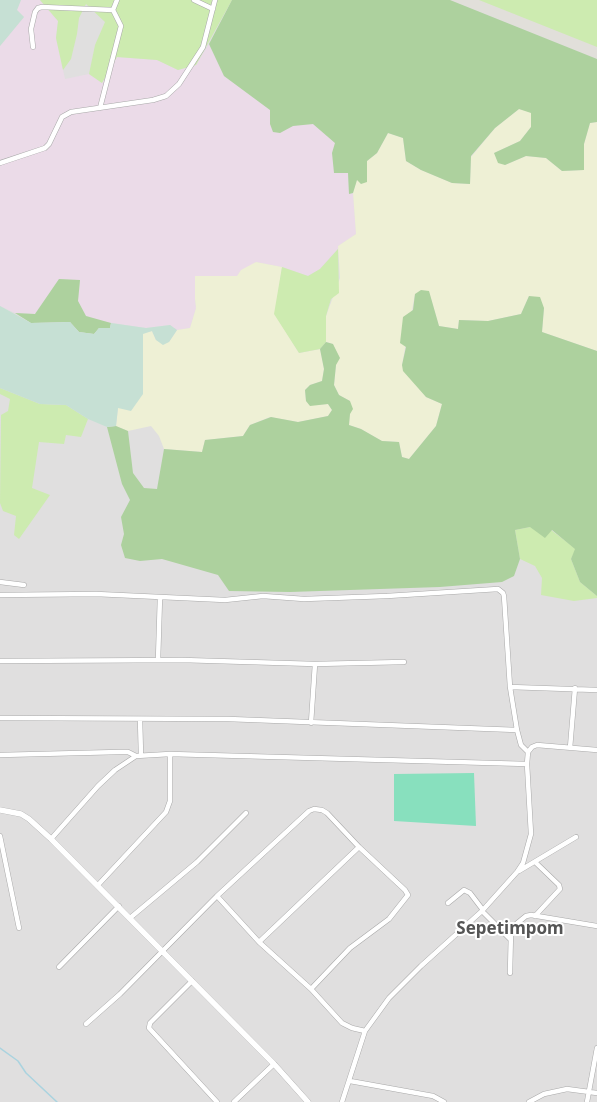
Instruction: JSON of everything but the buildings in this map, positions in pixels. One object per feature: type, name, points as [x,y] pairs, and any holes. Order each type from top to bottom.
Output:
[{"type":"street","points":[[100,108],[121,26],[113,10],[117,0]]},
{"type":"street","points":[[194,0],[213,9]]},
{"type":"street","points":[[0,163],[45,148],[49,144],[62,117],[71,112],[153,100],[166,96],[179,84],[204,47],[215,0]]},
{"type":"street","points":[[33,47],[31,29],[35,12],[38,8],[113,10]]},
{"type":"street","points":[[0,582],[24,585]]},
{"type":"street","points":[[0,595],[96,594],[225,600],[263,596],[304,599],[387,596],[498,589],[504,596],[510,687],[517,730],[521,745],[528,752]]},
{"type":"street","points":[[158,660],[160,597]]},
{"type":"street","points":[[0,661],[158,660],[315,664],[404,662]]},
{"type":"street","points":[[311,723],[315,664]]},
{"type":"street","points":[[510,687],[575,688],[597,690]]},
{"type":"street","points":[[570,748],[575,688]]},
{"type":"street","points":[[0,718],[228,719],[517,730]]},
{"type":"street","points":[[138,755],[140,719]]},
{"type":"street","points":[[342,1102],[365,1031],[389,998],[421,966],[483,910],[517,872],[528,849],[530,834],[527,764],[528,752],[532,747],[537,745],[597,750]]},
{"type":"street","points":[[0,755],[128,752],[138,755],[170,754],[527,764]]},
{"type":"street","points":[[98,885],[166,812],[170,801],[170,754]]},
{"type":"street","points":[[51,839],[98,786],[115,770],[138,755]]},
{"type":"street","points":[[86,1024],[120,994],[217,896],[309,811],[314,809],[322,810],[326,813],[359,847],[405,890],[408,895],[389,919],[350,948],[311,989]]},
{"type":"street","points":[[0,810],[21,814],[29,819],[51,839],[163,950],[274,1064],[308,1102]]},
{"type":"street","points":[[130,918],[197,862],[246,813]]},
{"type":"street","points":[[0,836],[19,928]]},
{"type":"street","points":[[517,872],[576,837]]},
{"type":"street","points":[[259,942],[359,847]]},
{"type":"street","points":[[535,862],[559,885],[560,889],[535,916]]},
{"type":"street","points":[[448,903],[464,890],[470,893],[483,910],[510,939]]},
{"type":"street","points":[[217,896],[259,942],[311,989],[342,1023],[352,1028],[365,1031]]},
{"type":"street","points":[[59,967],[119,906]]},
{"type":"street","points":[[510,973],[510,939],[515,925],[526,916],[535,916],[597,926]]},
{"type":"street","points":[[192,981],[150,1022],[149,1028],[217,1102]]},
{"type":"street","points":[[587,1102],[597,1048]]},
{"type":"street","points":[[234,1102],[274,1064]]},
{"type":"street","points":[[350,1081],[424,1094],[444,1102]]},
{"type":"street","points":[[529,1102],[544,1094],[558,1090],[575,1088],[597,1093]]},
{"type":"shaded area","points":[[0,0],[597,0],[597,1102],[0,1102]]},
{"type":"shaded area","points":[[21,0],[40,0],[58,21],[56,38],[65,79],[89,74],[102,83],[116,57],[157,60],[178,70],[196,65],[209,44],[224,76],[270,110],[270,124],[280,133],[293,125],[313,124],[335,143],[332,153],[348,172],[349,194],[353,193],[356,234],[338,246],[338,249],[320,269],[308,276],[282,267],[256,262],[238,276],[195,276],[196,308],[190,328],[177,330],[170,325],[146,328],[99,321],[86,316],[78,301],[80,281],[59,279],[35,314],[15,313],[0,306],[0,46],[24,17],[17,10]]},
{"type":"shaded area","points":[[450,0],[597,0],[597,59],[458,3]]},
{"type":"green space","points":[[0,0],[21,0],[17,10],[24,17],[0,46]]},
{"type":"green space","points":[[40,0],[232,0],[196,65],[178,70],[157,60],[117,57],[102,83],[89,74],[95,45],[105,22],[86,4],[79,18],[71,59],[63,70],[56,38],[58,21]]},
{"type":"green space","points":[[232,0],[450,0],[597,59],[597,122],[590,123],[584,144],[584,170],[562,171],[546,158],[526,156],[505,165],[498,163],[494,153],[520,141],[531,127],[531,113],[519,109],[495,128],[471,156],[470,184],[452,183],[421,170],[406,161],[403,138],[388,133],[377,153],[367,161],[367,182],[361,184],[357,180],[353,193],[349,194],[348,173],[334,173],[332,153],[335,143],[313,124],[293,126],[280,133],[273,132],[270,124],[270,110],[224,76],[209,44]]},
{"type":"green space","points":[[479,0],[597,0],[597,47]]},
{"type":"green space","points":[[519,109],[531,112],[531,127],[520,141],[494,153],[505,165],[526,156],[546,158],[562,171],[583,170],[584,144],[590,123],[597,122],[597,351],[542,332],[544,308],[529,296],[521,314],[488,321],[459,320],[458,329],[439,326],[429,292],[415,294],[402,365],[426,397],[442,404],[436,426],[409,459],[402,457],[399,442],[382,441],[361,429],[349,425],[350,401],[339,395],[334,385],[336,365],[333,344],[326,342],[326,316],[340,278],[338,246],[356,234],[353,193],[357,179],[361,184],[367,172],[367,161],[377,153],[388,133],[403,138],[406,161],[421,170],[452,183],[470,184],[471,157],[495,128]]},
{"type":"green space","points":[[338,249],[339,293],[331,299],[326,316],[326,342],[320,349],[299,353],[274,314],[282,267],[308,276],[320,269]]},
{"type":"green space","points":[[256,262],[282,267],[275,314],[299,353],[320,349],[324,369],[322,381],[310,385],[305,390],[306,401],[310,405],[328,404],[332,410],[328,416],[298,422],[270,417],[250,425],[243,436],[205,440],[202,452],[164,449],[159,436],[151,426],[128,431],[116,426],[118,408],[143,394],[143,333],[152,331],[156,340],[169,342],[177,330],[190,328],[196,308],[195,276],[237,276],[241,270]]},
{"type":"green space","points":[[59,279],[80,280],[78,301],[86,316],[111,323],[110,328],[99,328],[94,334],[79,332],[70,322],[31,323],[15,313],[35,314]]},
{"type":"green space","points":[[421,290],[429,291],[439,326],[458,329],[459,320],[488,321],[521,314],[529,296],[540,297],[544,308],[542,332],[597,351],[597,596],[580,582],[571,559],[575,549],[552,530],[545,538],[530,527],[515,530],[520,559],[514,576],[502,582],[440,587],[290,592],[229,591],[218,575],[162,559],[140,561],[125,558],[121,545],[124,534],[121,517],[130,500],[122,484],[107,427],[116,426],[128,431],[133,473],[144,488],[157,489],[164,449],[202,452],[205,440],[243,436],[250,425],[271,417],[298,422],[328,416],[332,410],[328,404],[310,406],[306,401],[305,390],[310,385],[322,381],[324,369],[320,349],[326,342],[333,344],[340,358],[336,365],[334,385],[339,395],[350,401],[353,409],[350,414],[349,425],[361,429],[382,441],[399,442],[402,457],[409,459],[436,426],[442,404],[426,397],[403,371],[402,365],[406,347],[400,343],[403,317],[413,310],[415,294]]},
{"type":"green space","points":[[0,306],[31,323],[70,322],[79,332],[94,334],[99,328],[110,328],[111,323],[146,328],[170,325],[177,330],[169,342],[163,345],[156,340],[152,331],[143,334],[143,394],[131,411],[118,408],[116,426],[107,427],[88,419],[66,405],[40,404],[0,388]]},
{"type":"green space","points":[[0,388],[40,404],[66,405],[88,419],[81,437],[66,435],[64,444],[39,442],[32,488],[50,495],[19,539],[14,535],[16,516],[3,511],[0,503],[1,415],[8,411],[10,399],[0,394]]},
{"type":"green space","points":[[530,527],[551,530],[576,549],[571,559],[580,582],[597,596],[597,598],[574,601],[541,595],[542,578],[535,566],[520,559],[515,530]]},
{"type":"green space","points":[[474,773],[476,826],[394,821],[394,774]]},
{"type":"waterway","points":[[0,1048],[18,1061],[26,1073],[57,1102]]},
{"type":"district","name":"Sepetimpom","points":[[510,929]]}]
